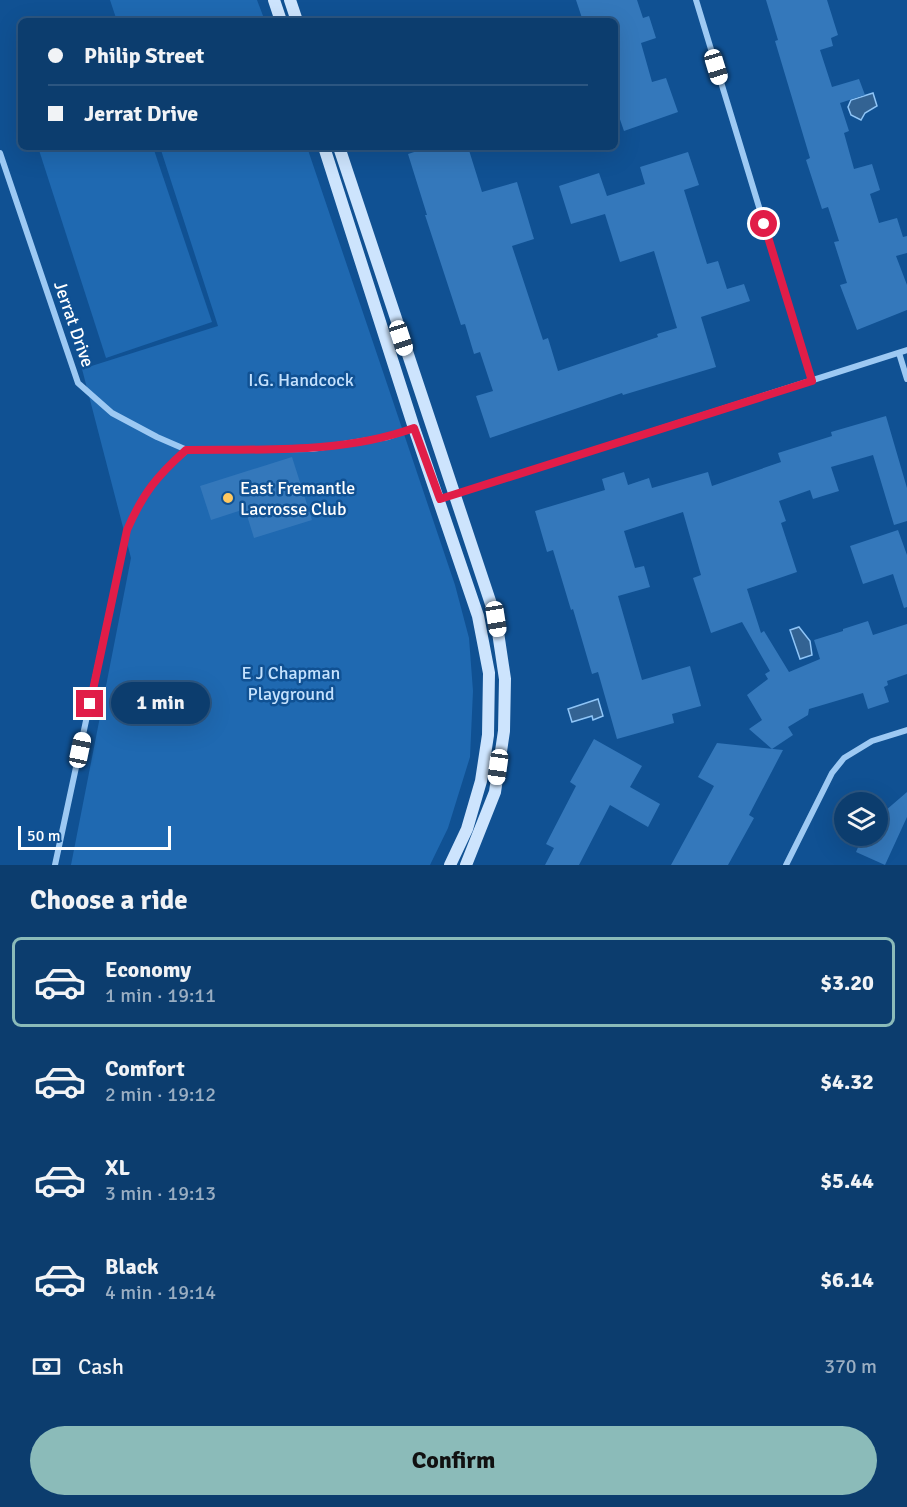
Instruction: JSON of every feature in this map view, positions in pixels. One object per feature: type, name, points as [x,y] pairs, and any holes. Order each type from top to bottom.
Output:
[{"type":"main road","points":[[274,0],[280,18]]},
{"type":"main road","points":[[290,0],[296,18]]},
{"type":"main road","points":[[325,150],[368,278],[414,428],[478,616],[489,673],[488,735],[481,781],[467,829],[450,865]]},
{"type":"main road","points":[[340,150],[496,619],[505,679],[504,731],[495,792],[466,865]]},
{"type":"street","points":[[696,0],[812,381]]},
{"type":"street","name":"Jerrat Drive","points":[[0,153],[78,383],[112,413],[186,450],[312,449],[388,437],[414,428]]},
{"type":"street","points":[[440,499],[907,350]]},
{"type":"street","points":[[899,353],[907,378]]},
{"type":"street","points":[[55,865],[127,530],[151,485],[186,450]]},
{"type":"street","points":[[786,865],[832,773],[844,758],[872,741],[907,730]]},
{"type":"green space","points":[[110,0],[257,0],[264,18],[116,18]]},
{"type":"green space","points":[[39,150],[154,150],[212,322],[106,358]]},
{"type":"green space","name":"E J Chapman Playground","points":[[161,150],[308,150],[455,585],[469,638],[473,691],[470,757],[448,828],[430,865],[71,865],[131,558],[82,369],[218,326]]},
{"type":"shaded area","points":[[873,93],[877,106],[865,113],[861,120],[851,115],[848,107],[851,100]]},
{"type":"shaded area","points":[[799,627],[810,641],[812,655],[800,659],[790,630]]},
{"type":"shaded area","points":[[598,699],[603,716],[593,720],[592,716],[572,722],[568,709]]},
{"type":"building","points":[[576,0],[637,0],[643,18],[649,16],[656,38],[641,43],[652,82],[666,78],[678,112],[624,131],[618,114],[618,18],[582,18]]},
{"type":"building","points":[[766,0],[827,0],[838,35],[831,38],[833,46],[820,50],[832,87],[859,79],[865,95],[840,103],[849,131],[844,133],[854,169],[872,164],[880,190],[870,194],[879,223],[897,218],[903,237],[907,236],[907,253],[896,256],[907,285],[907,310],[857,330],[840,285],[847,283],[834,242],[839,241],[828,207],[822,209],[806,160],[810,158],[775,41],[778,40]]},
{"type":"building","points":[[421,150],[469,150],[482,192],[517,182],[534,239],[512,246],[543,340],[548,338],[558,371],[658,337],[657,334],[677,328],[654,251],[620,262],[605,214],[571,224],[559,186],[599,173],[607,196],[645,184],[640,167],[688,152],[699,185],[684,190],[707,264],[718,261],[727,289],[744,284],[750,301],[701,317],[716,367],[623,395],[622,393],[490,438],[476,396],[493,391],[480,352],[474,354],[465,324],[461,325],[425,215],[427,215],[408,154]]},
{"type":"building","points":[[886,416],[907,488],[907,521],[894,525],[873,455],[831,467],[839,491],[813,499],[810,490],[779,501],[786,521],[781,523],[797,572],[747,589],[761,633],[764,631],[789,672],[820,659],[814,640],[868,621],[873,635],[907,624],[907,674],[887,681],[888,685],[884,687],[889,702],[868,709],[863,693],[809,709],[808,715],[788,727],[793,735],[772,749],[749,729],[762,720],[747,695],[768,679],[765,674],[770,671],[742,622],[711,633],[693,578],[701,575],[683,512],[624,531],[635,568],[644,566],[650,587],[618,596],[642,680],[690,666],[701,706],[672,714],[674,723],[617,739],[598,672],[592,674],[553,550],[547,552],[535,511],[605,490],[602,479],[624,472],[628,485],[649,478],[652,488],[708,472],[712,486],[781,462],[778,453],[832,436],[831,432]]},
{"type":"building","points":[[292,457],[312,520],[254,538],[245,509],[211,520],[200,486]]},
{"type":"building","points":[[898,530],[907,555],[907,607],[904,608],[893,574],[863,584],[850,546]]},
{"type":"building","points":[[594,739],[642,766],[630,787],[660,804],[648,827],[610,805],[579,865],[545,865],[554,848],[546,844],[576,786],[570,782]]},
{"type":"building","points":[[717,743],[783,750],[749,815],[754,818],[728,865],[671,865],[714,786],[698,777]]},
{"type":"building","points":[[907,792],[907,817],[885,865],[856,852],[859,846],[888,846],[888,808]]},
{"type":"place","name":"East Fremantle Lacrosse Club","points":[[228,498]]},
{"type":"route","points":[[90,704],[127,530],[151,485],[167,466],[186,450],[312,449],[388,437],[414,428],[440,499],[812,381],[764,224]]},
{"type":"park label","name":"I.G. Handcock","points":[[301,380]]}]
